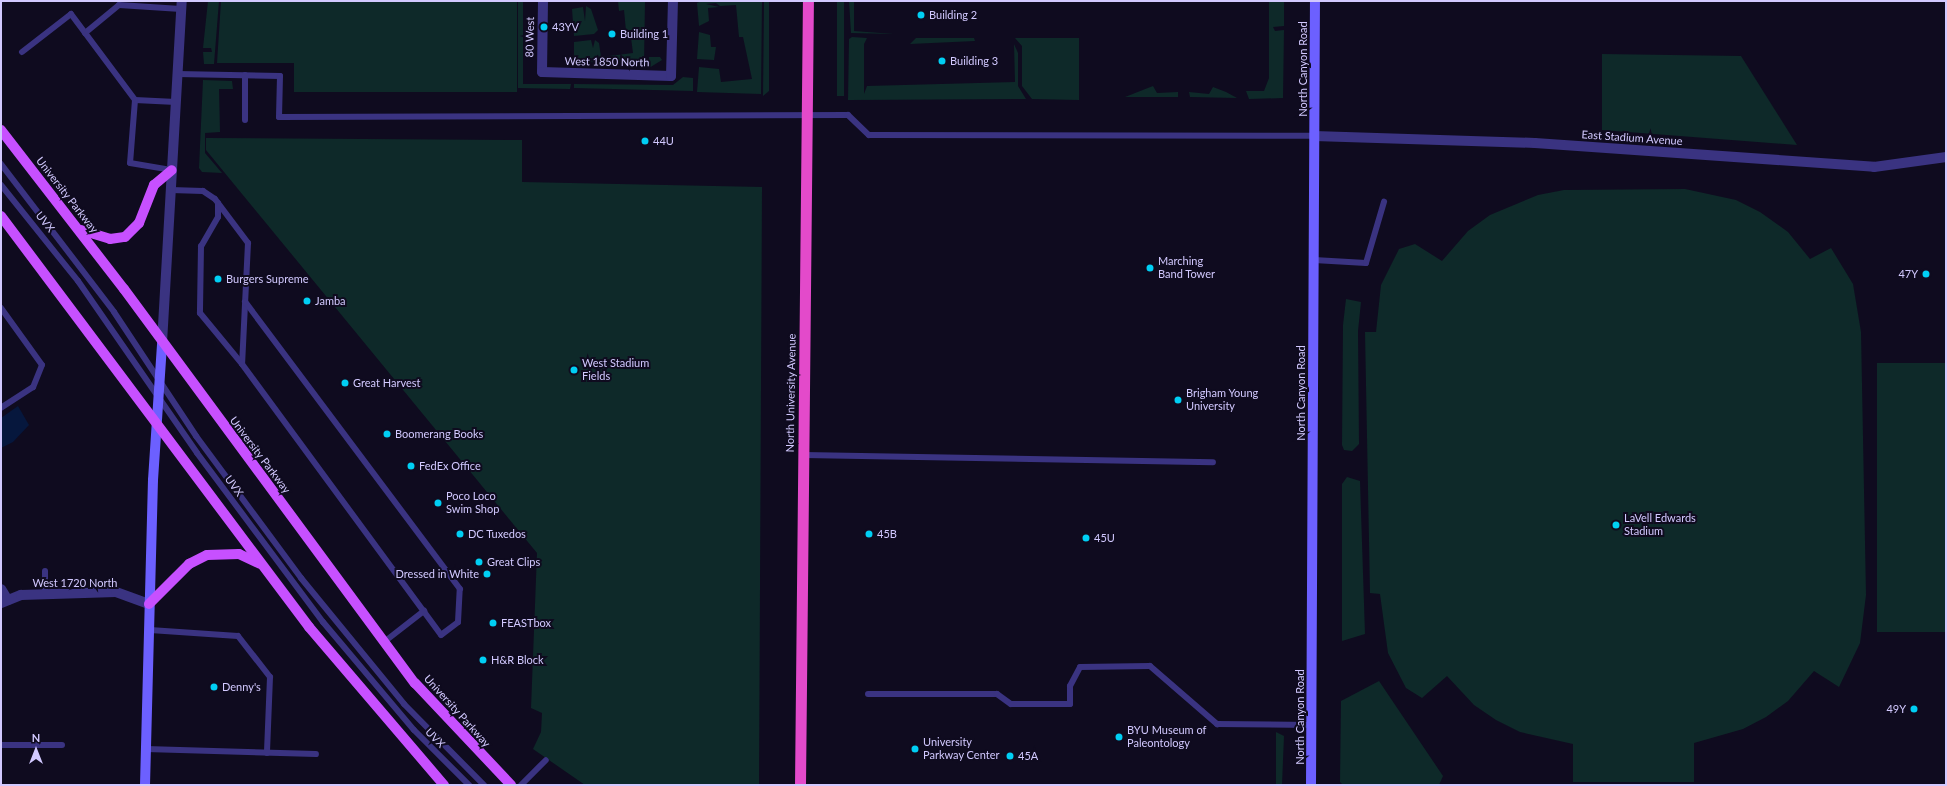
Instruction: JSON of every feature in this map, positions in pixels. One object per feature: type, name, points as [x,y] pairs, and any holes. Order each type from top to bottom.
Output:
[{"type":"highway","name":"North University Avenue","points":[[800,785],[808,1]]},
{"type":"main road","name":"North Canyon Road","points":[[1311,785],[1316,1]]},
{"type":"main road","name":"University Parkway","points":[[1,130],[73,222],[415,683],[511,785]]},
{"type":"main road","points":[[73,222],[87,234],[110,239],[125,237],[138,223],[154,185],[172,170]]},
{"type":"main road","points":[[1,216],[266,570],[378,710],[444,785]]},
{"type":"main road","points":[[145,785],[150,630],[149,604],[156,423],[162,343]]},
{"type":"main road","points":[[149,604],[189,564],[207,555],[239,554],[266,570]]},
{"type":"street","name":"80 West","points":[[542,72],[543,1]]},
{"type":"street","name":"West 1850 North","points":[[542,72],[671,76],[673,1]]},
{"type":"street","points":[[162,343],[181,5]]},
{"type":"street","name":"East Stadium Avenue","points":[[1314,136],[1535,144],[1874,167],[1946,157]]},
{"type":"street","points":[[1,589],[5,601]]},
{"type":"street","name":"West 1720 North","points":[[5,601],[45,595],[116,592],[149,604]]},
{"type":"lane","points":[[85,33],[119,5],[181,5]]},
{"type":"lane","points":[[22,52],[71,14],[135,100],[130,163],[172,170]]},
{"type":"lane","points":[[177,74],[280,76],[279,117],[848,115],[869,134],[1314,136]]},
{"type":"lane","points":[[246,75],[246,120]]},
{"type":"lane","points":[[135,100],[176,102]]},
{"type":"lane","points":[[1,164],[114,312],[247,508],[333,619],[404,704],[484,785]]},
{"type":"lane","name":"UVX","points":[[1,185],[64,262],[158,394],[210,472],[323,622],[408,724],[468,785]]},
{"type":"lane","points":[[171,190],[203,191],[218,203],[248,243],[242,364]]},
{"type":"lane","points":[[1314,260],[1366,263],[1384,202]]},
{"type":"lane","points":[[218,203],[218,217],[201,246],[198,306],[207,324],[242,364],[441,635],[458,622],[460,589],[245,302]]},
{"type":"lane","points":[[1,308],[42,365],[33,387],[1,408]]},
{"type":"lane","points":[[804,454],[1213,462]]},
{"type":"lane","points":[[44,571],[45,595]]},
{"type":"lane","points":[[384,642],[424,612]]},
{"type":"lane","points":[[150,630],[238,636],[270,677],[267,753]]},
{"type":"lane","points":[[868,694],[997,694],[1011,704],[1070,704],[1070,686],[1080,666],[1150,666],[1217,724],[1312,725]]},
{"type":"lane","points":[[1,745],[62,745]]},
{"type":"lane","points":[[146,749],[316,754]]},
{"type":"lane","points":[[521,785],[546,760]]},
{"type":"green space","points":[[208,1],[219,1],[214,64],[204,64],[203,52],[212,52],[211,48],[203,48]]},
{"type":"green space","points":[[221,1],[517,1],[517,92],[294,92],[294,63],[217,63]]},
{"type":"green space","points":[[518,1],[523,1],[523,84],[571,84],[570,89],[518,88]]},
{"type":"green space","points":[[618,1],[645,1],[644,63],[574,62],[574,42],[591,40],[593,48],[595,40],[599,43],[601,57],[633,53],[630,30],[626,31],[624,10],[619,11]]},
{"type":"green space","points":[[701,1],[762,1],[761,94],[697,92],[699,67],[719,69],[721,82],[752,79],[743,37],[739,37],[736,5],[720,6],[716,3],[706,4],[719,7],[708,8],[709,21],[699,26],[697,3]]},
{"type":"green space","points":[[764,1],[769,1],[769,91],[763,96]]},
{"type":"green space","points":[[837,1],[844,1],[844,96],[837,96]]},
{"type":"green space","points":[[849,1],[854,1],[854,31],[894,34],[851,33]]},
{"type":"green space","points":[[1269,1],[1284,1],[1284,26],[1273,27],[1275,31],[1284,30],[1283,98],[1249,99],[1246,91],[1264,91],[1269,78]]},
{"type":"green space","points":[[586,6],[591,9],[598,30],[594,34],[574,36],[572,9],[583,7],[585,21]]},
{"type":"green space","points":[[699,32],[710,35],[711,47],[716,47],[714,60],[697,59]]},
{"type":"green space","points":[[852,37],[867,38],[864,44],[864,94],[867,86],[1015,82],[1014,44],[1018,53],[1018,86],[1026,99],[848,100],[849,39]]},
{"type":"green space","points":[[916,38],[974,38],[975,41],[910,44]]},
{"type":"green space","points":[[1015,38],[1079,38],[1079,100],[1032,99],[1022,86],[1022,46]]},
{"type":"green space","points":[[1602,54],[1741,56],[1797,145],[1602,130]]},
{"type":"green space","points":[[649,57],[660,57],[662,60],[649,68]]},
{"type":"green space","points":[[683,77],[693,78],[693,91],[574,88],[574,84],[673,85]]},
{"type":"green space","points":[[203,80],[232,81],[233,89],[219,89],[220,132],[205,133],[205,153],[222,173],[202,172],[199,168]]},
{"type":"green space","points":[[1153,86],[1157,93],[1178,92],[1178,97],[1125,97]]},
{"type":"green space","points":[[1213,87],[1237,98],[1190,97],[1189,92],[1209,94]]},
{"type":"green space","name":"West Stadium Fields","points":[[206,138],[522,140],[522,182],[762,187],[759,785],[585,785],[533,749],[541,732],[542,713],[531,708],[537,553],[206,150]]},
{"type":"green space","name":"LaVell Edwards Stadium","points":[[1685,189],[1736,200],[1760,212],[1788,232],[1810,259],[1831,248],[1853,284],[1861,332],[1866,595],[1860,643],[1839,687],[1814,671],[1788,701],[1766,717],[1743,729],[1694,743],[1694,782],[1573,782],[1573,744],[1520,732],[1496,720],[1474,705],[1447,676],[1422,698],[1406,688],[1388,653],[1380,594],[1370,593],[1365,332],[1376,332],[1381,285],[1399,249],[1415,244],[1442,261],[1468,231],[1490,215],[1538,195],[1564,190]]},
{"type":"green space","points":[[1346,299],[1361,302],[1358,331],[1359,444],[1352,451],[1344,450],[1342,445],[1343,325]]},
{"type":"green space","points":[[1877,363],[1946,363],[1946,632],[1877,632]]},
{"type":"green space","points":[[1347,477],[1360,481],[1365,634],[1342,641],[1342,484]]},
{"type":"green space","points":[[1379,681],[1443,776],[1439,785],[1343,785],[1340,782],[1341,701]]},
{"type":"green space","points":[[1276,732],[1284,736],[1282,785],[1276,785]]},
{"type":"water","points":[[18,406],[29,425],[13,442],[1,448],[1,418]]},
{"type":"place","name":"Building 2","points":[[921,15]]},
{"type":"place","name":"43YV","points":[[544,27]]},
{"type":"place","name":"Building 1","points":[[612,34]]},
{"type":"place","name":"Building 3","points":[[942,61]]},
{"type":"place","name":"44U","points":[[645,141]]},
{"type":"place","name":"Marching Band Tower","points":[[1150,268]]},
{"type":"place","name":"47Y","points":[[1926,274]]},
{"type":"place","name":"Burgers Supreme","points":[[218,279]]},
{"type":"place","name":"Jamba","points":[[307,301]]},
{"type":"place","name":"West Stadium Fields","points":[[574,370]]},
{"type":"place","name":"Great Harvest","points":[[345,383]]},
{"type":"place","name":"Brigham Young University","points":[[1178,400]]},
{"type":"place","name":"Boomerang Books","points":[[387,434]]},
{"type":"place","name":"FedEx Office","points":[[411,466]]},
{"type":"place","name":"Poco Loco Swim Shop","points":[[438,503]]},
{"type":"place","name":"LaVell Edwards Stadium","points":[[1616,525]]},
{"type":"place","name":"DC Tuxedos","points":[[460,534]]},
{"type":"place","name":"45B","points":[[869,534]]},
{"type":"place","name":"45U","points":[[1086,538]]},
{"type":"place","name":"Great Clips","points":[[479,562]]},
{"type":"place","name":"Dressed in White","points":[[487,574]]},
{"type":"place","name":"FEASTbox","points":[[493,623]]},
{"type":"place","name":"H&R Block","points":[[483,660]]},
{"type":"place","name":"Denny's","points":[[214,687]]},
{"type":"place","name":"49Y","points":[[1914,709]]},
{"type":"place","name":"BYU Museum of Paleontology","points":[[1119,737]]},
{"type":"place","name":"University Parkway Center","points":[[915,749]]},
{"type":"place","name":"45A","points":[[1010,756]]}]
